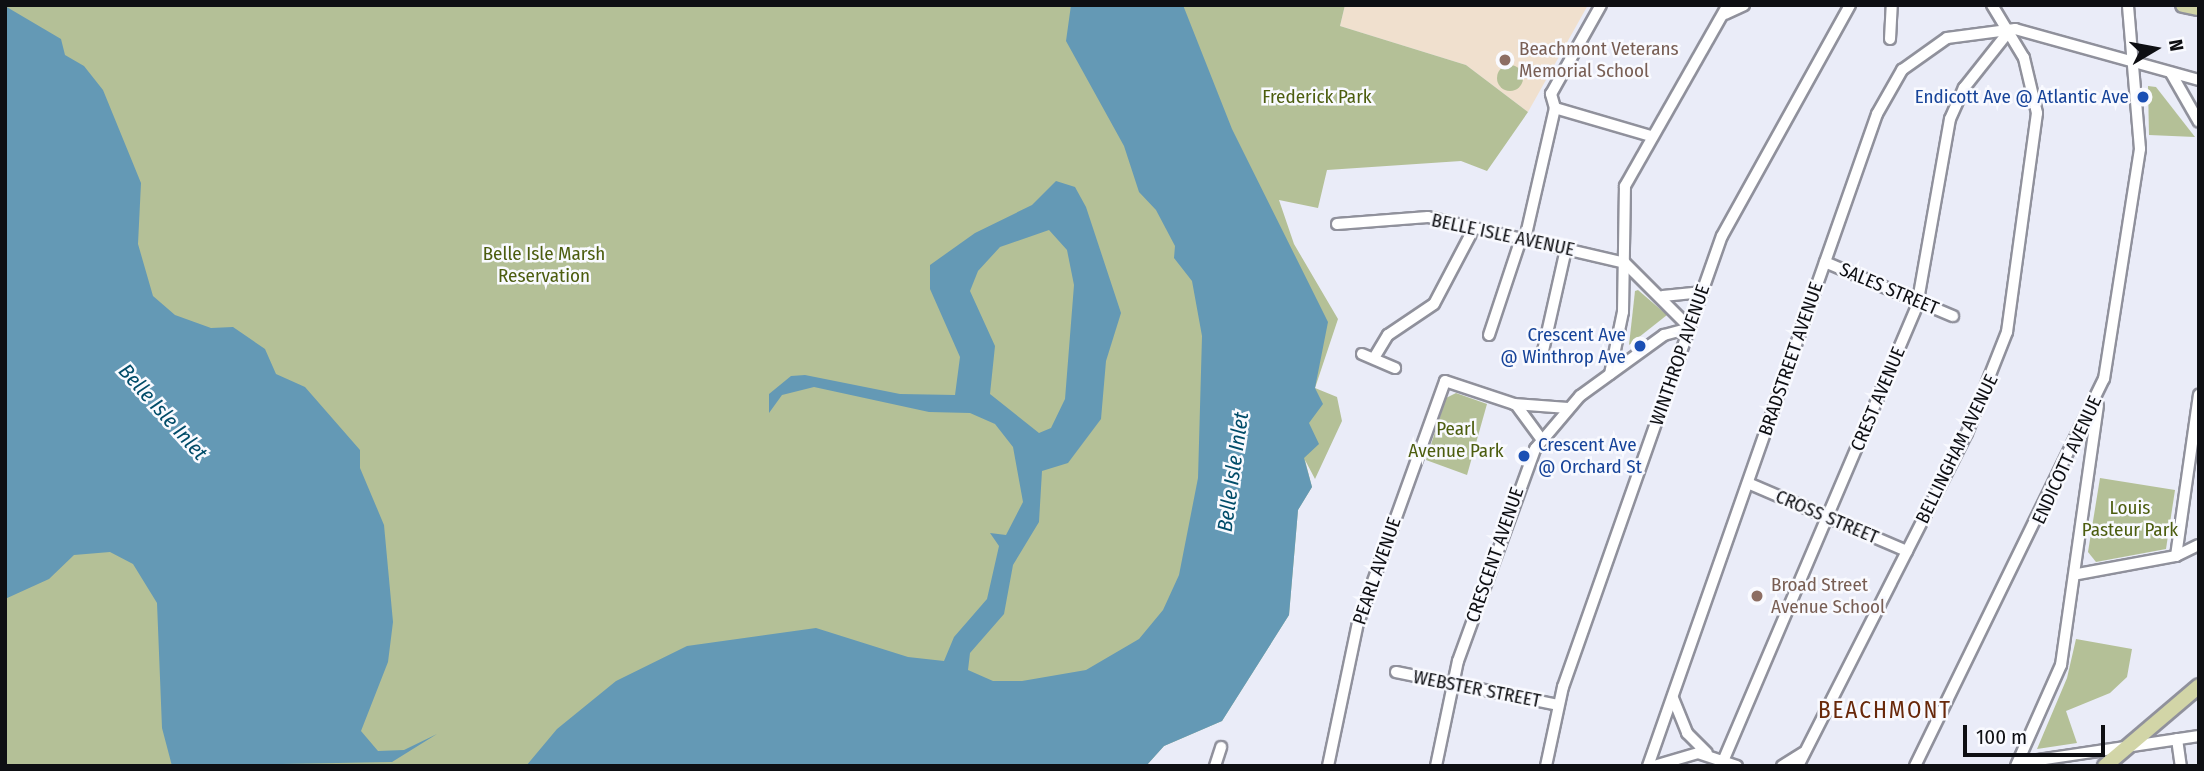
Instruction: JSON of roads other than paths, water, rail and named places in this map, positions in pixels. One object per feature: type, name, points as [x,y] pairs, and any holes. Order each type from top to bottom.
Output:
[{"type":"main road","points":[[2183,5],[2199,8]]},
{"type":"main road","points":[[2105,766],[2199,686]]},
{"type":"street","points":[[1489,335],[1523,239],[1555,107],[1552,92],[1601,5]]},
{"type":"street","points":[[1610,374],[1625,262],[1623,194],[1651,136],[1727,10],[1744,5]]},
{"type":"street","name":"WINTHROP AVENUE","points":[[1546,766],[1558,705],[1732,214],[1850,5]]},
{"type":"street","points":[[1890,39],[1892,5]]},
{"type":"street","name":"BELLINGHAM AVENUE","points":[[1798,766],[1988,389],[2010,318],[2038,128],[2032,81],[2010,30],[1992,5]]},
{"type":"street","name":"ENDICOTT AVENUE","points":[[1915,766],[2097,400],[2138,165],[2135,63],[2128,5]]},
{"type":"street","points":[[2010,30],[2199,80]]},
{"type":"street","name":"BRADSTREET AVENUE","points":[[1648,766],[1883,99],[1902,70],[1942,40],[2010,30]]},
{"type":"street","name":"CREST AVENUE","points":[[1723,763],[1918,302],[1947,130],[1964,88],[2010,30]]},
{"type":"street","points":[[2171,73],[2199,122]]},
{"type":"street","points":[[1555,107],[1651,136]]},
{"type":"street","name":"BELLE ISLE AVENUE","points":[[1337,224],[1424,217],[1625,262]]},
{"type":"street","points":[[1374,358],[1388,335],[1434,304],[1474,228]]},
{"type":"street","points":[[1543,351],[1566,249]]},
{"type":"street","points":[[1625,262],[1663,296],[1690,328]]},
{"type":"street","name":"SALES STREET","points":[[1825,262],[1952,316]]},
{"type":"street","points":[[1663,296],[1703,292]]},
{"type":"street","name":"CRESCENT AVENUE","points":[[1436,766],[1453,684],[1542,440],[1568,408],[1610,374],[1669,333],[1690,328]]},
{"type":"street","points":[[1362,354],[1395,368]]},
{"type":"street","name":"PEARL AVENUE","points":[[1328,766],[1358,623],[1445,381],[1514,404]]},
{"type":"street","points":[[2176,556],[2199,394]]},
{"type":"street","points":[[2017,764],[2059,673],[2078,574],[2097,400]]},
{"type":"street","points":[[1514,404],[1568,408]]},
{"type":"street","points":[[1514,404],[1542,440]]},
{"type":"street","name":"CROSS STREET","points":[[1748,483],[1907,551]]},
{"type":"street","points":[[2078,574],[2176,556],[2199,545]]},
{"type":"street","name":"WEBSTER STREET","points":[[1396,672],[1558,705]]},
{"type":"street","points":[[1673,696],[1687,733],[1707,753],[1723,763],[1737,766]]},
{"type":"street","points":[[2017,764],[2199,736]]},
{"type":"street","points":[[2177,740],[2181,766]]},
{"type":"street","points":[[1214,766],[1220,747]]},
{"type":"street","points":[[1782,766],[1805,752]]},
{"type":"street","points":[[1654,766],[1683,754],[1707,753]]},
{"type":"water","name":"Belle Isle Inlet","points":[[1071,5],[1183,5],[1232,129],[1328,322],[1315,388],[1323,404],[1309,423],[1319,444],[1304,458],[1312,487],[1298,510],[1289,615],[1222,721],[1164,746],[1146,766],[526,766],[557,729],[616,681],[687,646],[816,628],[908,657],[944,661],[954,637],[987,599],[999,546],[990,533],[1006,535],[1023,502],[1013,447],[995,424],[970,413],[929,412],[814,387],[782,395],[769,413],[769,394],[791,376],[805,375],[900,394],[955,395],[960,357],[930,289],[930,265],[975,233],[1032,205],[1056,181],[1075,187],[1086,207],[1121,313],[1106,361],[1101,419],[1068,463],[1042,471],[1039,522],[1013,565],[1004,614],[970,653],[968,670],[993,681],[1022,681],[1086,670],[1139,639],[1163,610],[1179,575],[1198,478],[1202,336],[1192,281],[1174,258],[1175,246],[1156,210],[1139,192],[1124,146],[1066,41]],"holes":[[[1049,230],[1067,250],[1074,285],[1065,399],[1051,428],[1039,433],[990,394],[995,346],[970,291],[978,271],[1000,247]]]},
{"type":"water","name":"Belle Isle Inlet","points":[[5,6],[61,39],[65,55],[84,66],[103,90],[141,183],[138,244],[153,296],[175,315],[211,328],[233,327],[265,349],[276,374],[305,387],[360,450],[360,468],[384,525],[393,622],[388,662],[361,731],[378,751],[404,750],[437,734],[392,762],[172,766],[162,728],[157,603],[133,564],[110,552],[74,555],[49,579],[5,599]]},
{"type":"place","name":"Beachmont Veterans Memorial School","points":[[1505,60]]},
{"type":"place","name":"Endicott Ave @ Atlantic Ave","points":[[2143,97]]},
{"type":"place","name":"Crescent Ave @ Winthrop Ave","points":[[1640,346]]},
{"type":"place","name":"Crescent Ave @ Orchard St","points":[[1524,456]]},
{"type":"place","name":"Broad Street Avenue School","points":[[1757,596]]},
{"type":"district","name":"BEACHMONT","points":[[1885,710]]},
{"type":"park label","name":"Frederick Park","points":[[1317,97]]},
{"type":"park label","name":"Belle Isle Marsh Reservation","points":[[544,265]]},
{"type":"park label","name":"Pearl Avenue Park","points":[[1456,440]]},
{"type":"park label","name":"Louis Pasteur Park","points":[[2130,519]]}]
